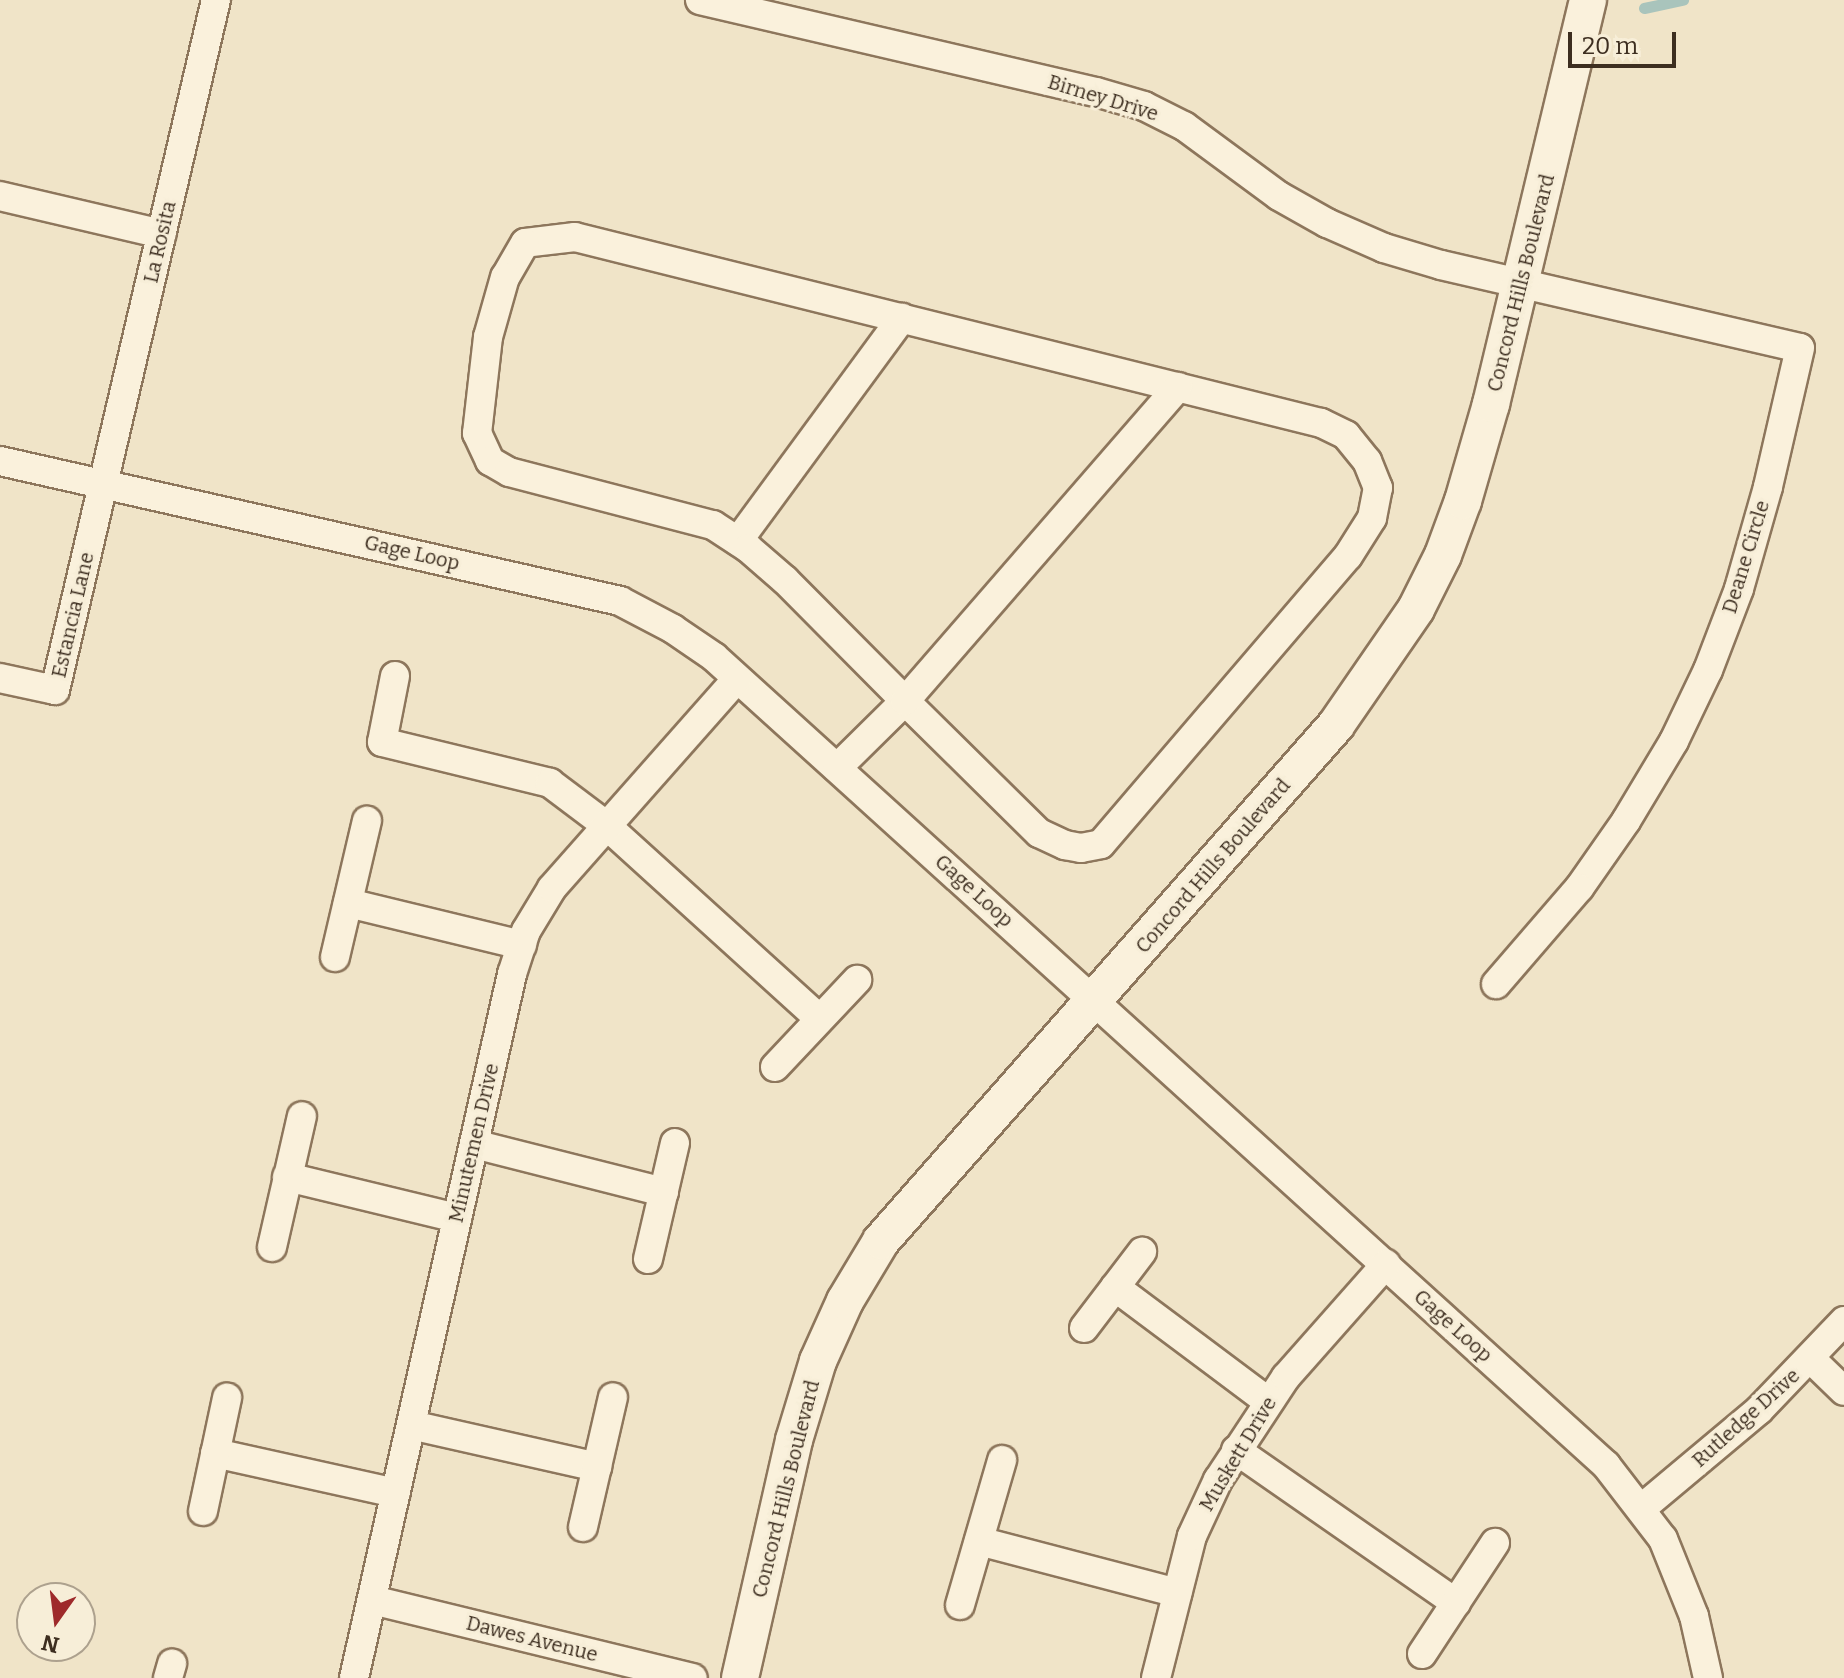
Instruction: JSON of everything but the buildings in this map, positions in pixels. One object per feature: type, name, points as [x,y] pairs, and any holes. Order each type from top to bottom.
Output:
[{"type":"street","name":"La Rosita","points":[[104,485],[216,0]]},
{"type":"street","name":"Birney Drive","points":[[700,0],[1096,92],[1144,106],[1184,126],[1279,196],[1327,223],[1384,248],[1522,283]]},
{"type":"street","name":"Concord Hills Boulevard","points":[[740,1678],[794,1440],[818,1361],[845,1301],[881,1241],[1336,725],[1416,609],[1443,555],[1463,501],[1522,283],[1588,0]]},
{"type":"street","points":[[0,196],[162,234]]},
{"type":"street","points":[[575,237],[1178,387],[1321,423],[1346,435],[1367,461],[1378,488],[1372,518],[1348,556],[1101,844],[1081,848],[1065,845],[1039,833],[785,580],[738,541],[713,525],[509,472],[490,461],[477,433],[488,337],[505,277],[525,243],[575,237]]},
{"type":"street","name":"Deane Circle","points":[[1496,984],[1579,888],[1618,832],[1687,713],[1739,589],[1768,487],[1800,348],[1522,283]]},
{"type":"street","points":[[738,541],[902,318]]},
{"type":"street","points":[[837,768],[905,701],[1178,387]]},
{"type":"street","name":"Gage Loop","points":[[0,461],[620,601],[673,629],[714,657],[1606,1465],[1663,1539],[1694,1616],[1708,1678]]},
{"type":"street","name":"Estancia Lane","points":[[0,678],[55,690],[104,485]]},
{"type":"street","points":[[395,676],[382,742],[550,783],[607,826],[820,1019]]},
{"type":"street","name":"Minutemen Drive","points":[[354,1678],[512,974],[522,945],[552,888],[737,679]]},
{"type":"street","points":[[335,957],[367,821]]},
{"type":"street","points":[[348,903],[522,945]]},
{"type":"street","points":[[775,1067],[857,980]]},
{"type":"street","points":[[272,1247],[302,1116]]},
{"type":"street","points":[[648,1259],[675,1143]]},
{"type":"street","points":[[474,1144],[664,1192]]},
{"type":"street","points":[[287,1177],[457,1218]]},
{"type":"street","points":[[1084,1328],[1142,1252]]},
{"type":"street","name":"Muskett Drive","points":[[1156,1678],[1192,1536],[1236,1450],[1269,1402],[1386,1264]]},
{"type":"street","points":[[1115,1287],[1269,1402]]},
{"type":"street","name":"Rutledge Drive","points":[[1642,1508],[1721,1445],[1844,1321]]},
{"type":"street","points":[[1810,1358],[1844,1391]]},
{"type":"street","points":[[583,1527],[613,1397]]},
{"type":"street","points":[[203,1511],[227,1398]]},
{"type":"street","points":[[411,1425],[597,1467]]},
{"type":"street","points":[[1236,1450],[1456,1603]]},
{"type":"street","points":[[215,1453],[396,1493]]},
{"type":"street","points":[[960,1605],[1002,1460]]},
{"type":"street","points":[[979,1541],[1177,1593]]},
{"type":"street","points":[[1422,1654],[1495,1543]]},
{"type":"street","name":"Dawes Avenue","points":[[372,1600],[693,1678]]},
{"type":"waterway","points":[[1644,8],[1683,0]]}]
